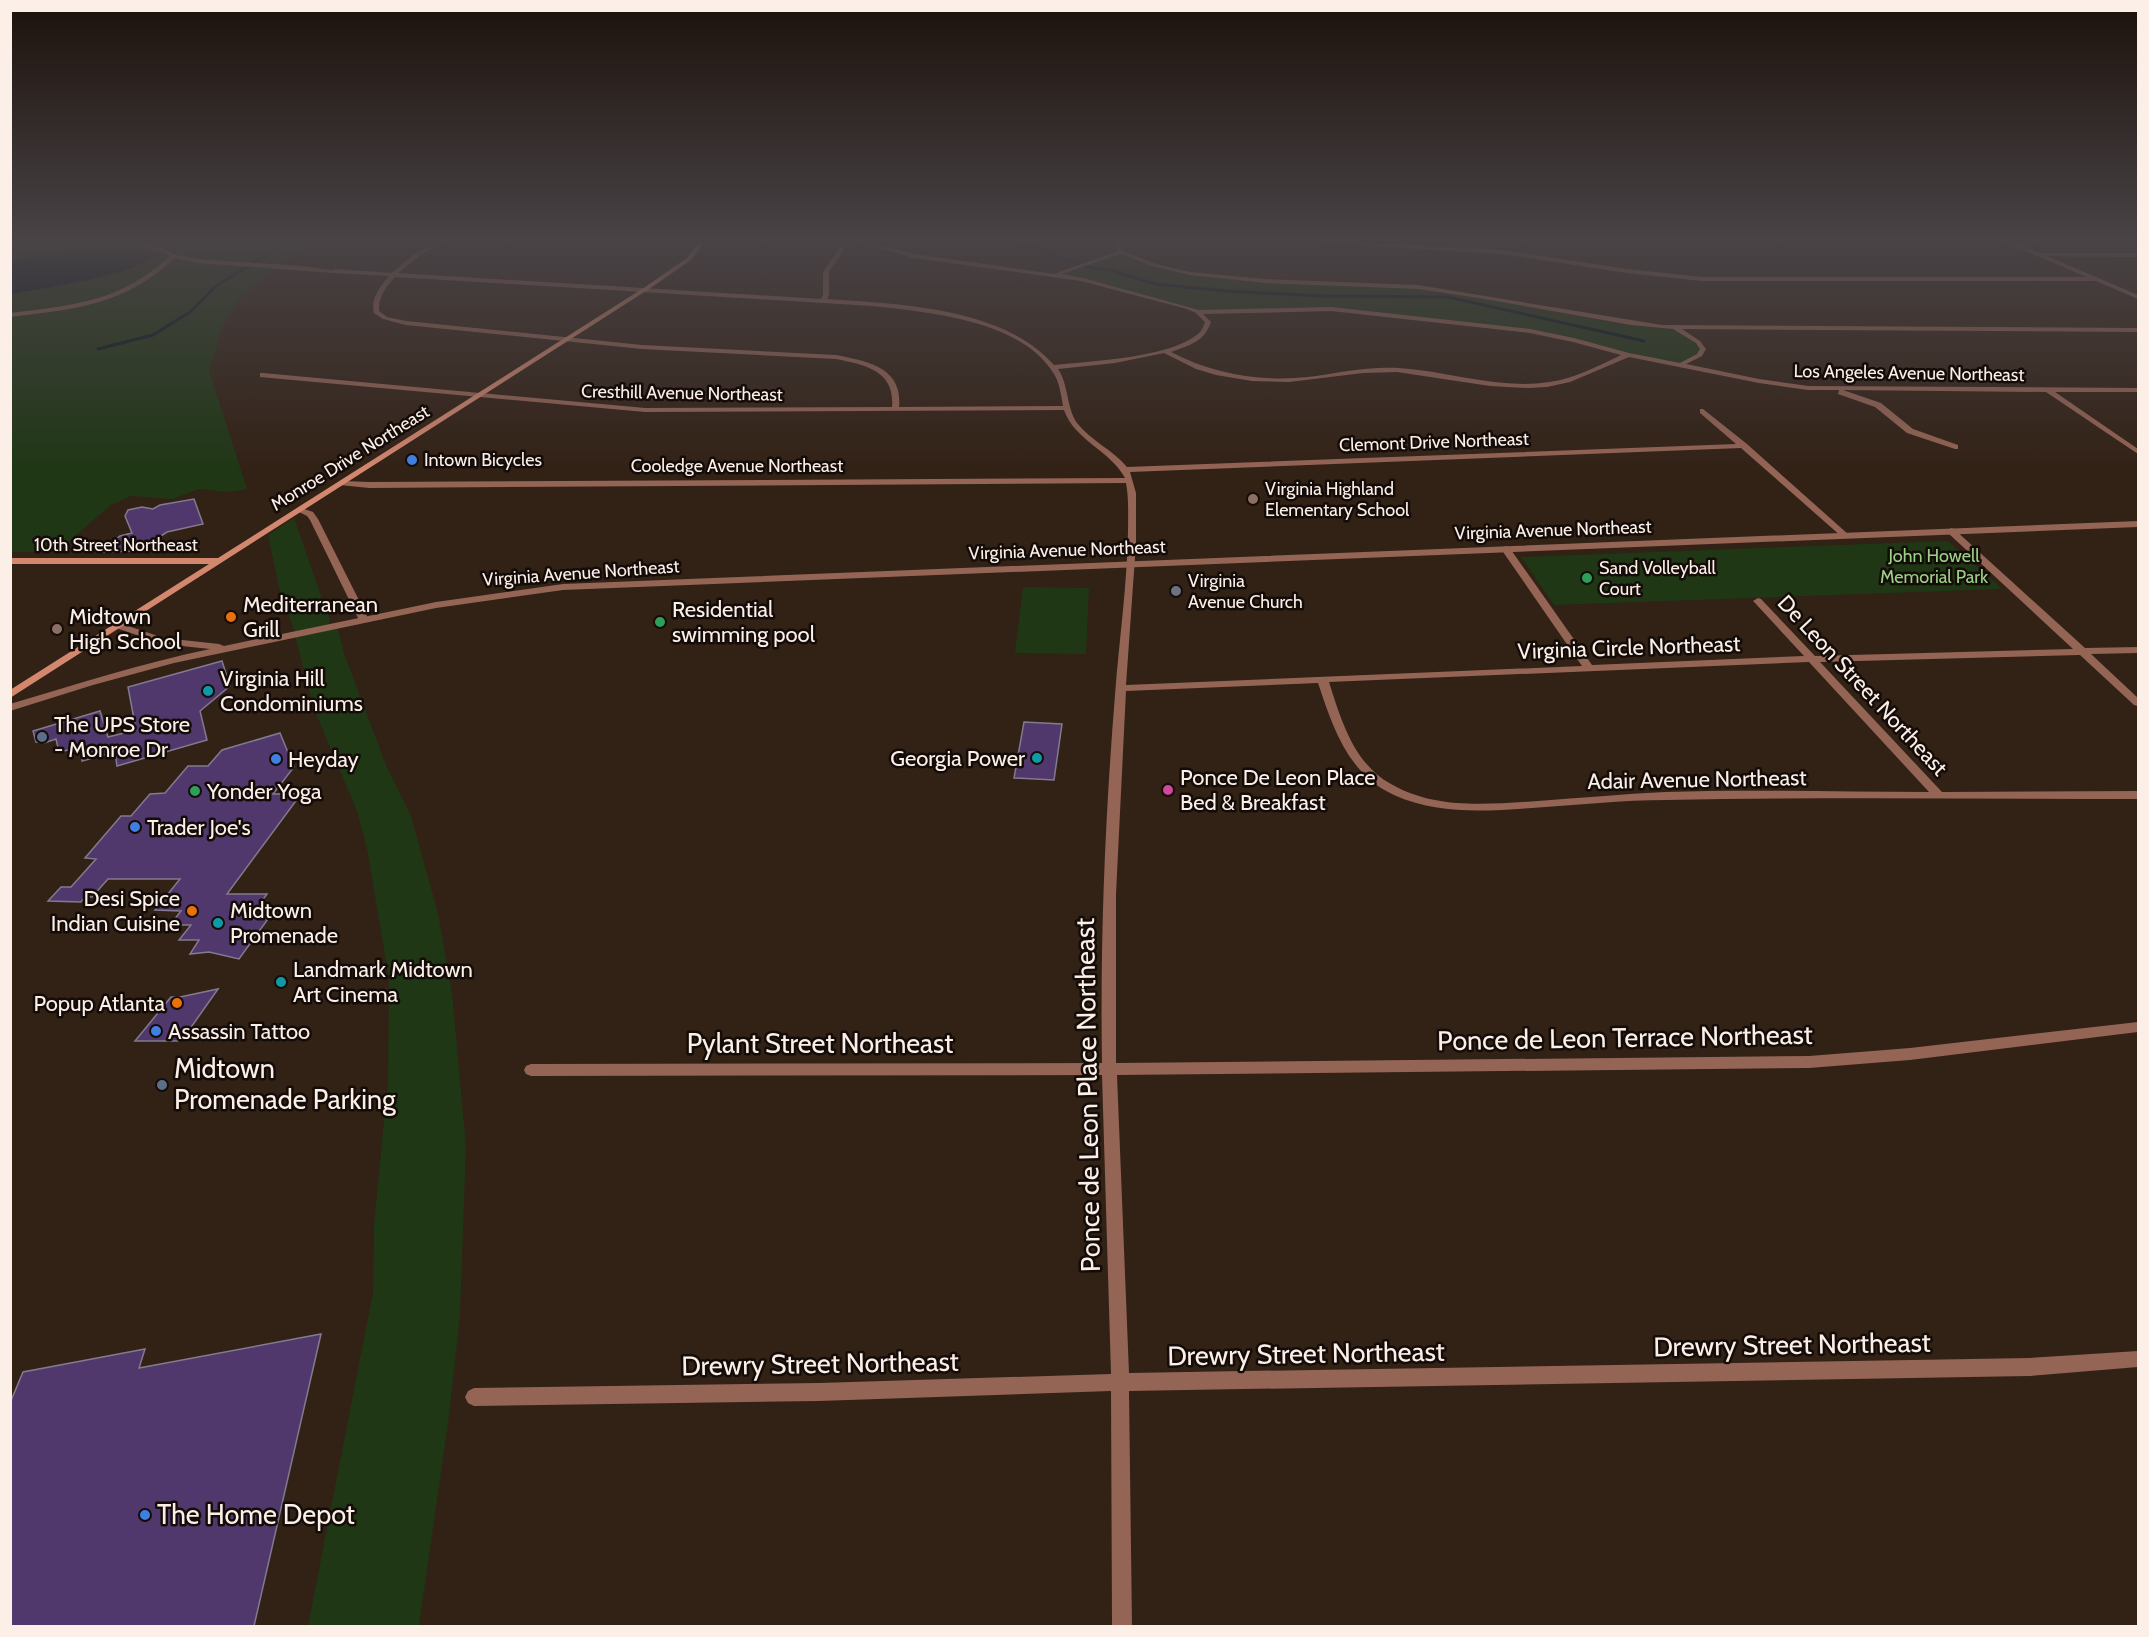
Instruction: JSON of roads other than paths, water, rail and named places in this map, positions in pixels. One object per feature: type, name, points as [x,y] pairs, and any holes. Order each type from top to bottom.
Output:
[{"type":"main road","name":"Monroe Drive Northeast","points":[[10,695],[600,318]]},
{"type":"main road","name":"10th Street Northeast","points":[[10,561],[220,561]]},
{"type":"street","points":[[387,318],[406,323],[640,346],[814,355],[846,359],[873,368],[891,379],[897,392],[895,410]]},
{"type":"street","points":[[962,318],[1020,340],[1040,353],[1054,368],[1063,385],[1065,408],[1078,430],[1113,456],[1130,480]]},
{"type":"street","points":[[1054,368],[1166,352],[1191,343],[1207,332],[1208,322],[1204,318]]},
{"type":"street","name":"Los Angeles Avenue Northeast","points":[[1420,318],[1547,334],[1628,355],[1777,384],[1834,389],[2139,390]]},
{"type":"street","points":[[1597,318],[1676,328],[2139,330]]},
{"type":"street","points":[[1676,328],[1698,342],[1703,349],[1700,355],[1686,361],[1681,366]]},
{"type":"street","points":[[1166,352],[1200,369],[1247,378],[1296,380],[1356,371],[1393,370],[1519,386],[1567,381],[1628,355]]},
{"type":"street","name":"Cresthill Avenue Northeast","points":[[263,375],[645,410],[1065,408]]},
{"type":"street","points":[[1834,389],[1878,405],[1910,431],[1955,447]]},
{"type":"street","points":[[2048,390],[2139,452]]},
{"type":"street","points":[[1703,411],[1845,535]]},
{"type":"street","name":"Clemont Drive Northeast","points":[[1125,470],[1743,446]]},
{"type":"street","name":"Cooledge Avenue Northeast","points":[[344,483],[369,485],[1130,480]]},
{"type":"street","name":"Ponce de Leon Place Northeast","points":[[1122,1626],[1121,1384],[1110,1069],[1109,920],[1121,688],[1133,564],[1130,480]]},
{"type":"street","points":[[300,510],[310,514],[314,519],[364,620]]},
{"type":"street","name":"Virginia Avenue Northeast","points":[[10,708],[139,668],[474,598],[563,587],[2139,524]]},
{"type":"street","points":[[1952,531],[2139,703]]},
{"type":"street","points":[[1506,549],[1589,668]]},
{"type":"street","name":"De Leon Street Northeast","points":[[1758,601],[1939,796]]},
{"type":"street","points":[[119,626],[170,642],[232,648]]},
{"type":"street","name":"Virginia Circle Northeast","points":[[1121,688],[1812,659],[2139,650]]},
{"type":"street","name":"Adair Avenue Northeast","points":[[1323,681],[1351,751],[1360,765],[1375,779],[1392,789],[1437,805],[1480,808],[1665,796],[2139,795]]},
{"type":"street","name":"Ponce de Leon Terrace Northeast","points":[[1110,1069],[1809,1062],[1910,1054],[2139,1027]]},
{"type":"street","name":"Pylant Street Northeast","points":[[531,1070],[1110,1069]]},
{"type":"street","name":"Drewry Street Northeast","points":[[474,1398],[819,1392],[1070,1383],[1121,1384],[2019,1367],[2139,1359]]},
{"type":"waterway","points":[[98,349],[153,335],[180,318]]},
{"type":"waterway","points":[[1543,318],[1644,341]]},
{"type":"place","name":"Intown Bicycles","points":[[412,460]]},
{"type":"place","name":"Virginia Highland Elementary School","points":[[1253,499]]},
{"type":"place","name":"Sand Volleyball Court","points":[[1587,578]]},
{"type":"place","name":"Virginia Avenue Church","points":[[1176,591]]},
{"type":"place","name":"Mediterranean Grill","points":[[231,617]]},
{"type":"place","name":"Residential swimming pool","points":[[660,622]]},
{"type":"place","name":"Midtown High School","points":[[57,629]]},
{"type":"place","name":"Virginia Hill Condominiums","points":[[208,691]]},
{"type":"place","name":"The UPS Store - Monroe Dr","points":[[42,737]]},
{"type":"place","name":"Georgia Power","points":[[1037,758]]},
{"type":"place","name":"Heyday","points":[[276,759]]},
{"type":"place","name":"Ponce De Leon Place Bed & Breakfast","points":[[1168,790]]},
{"type":"place","name":"Yonder Yoga","points":[[195,791]]},
{"type":"place","name":"Trader Joe's","points":[[135,827]]},
{"type":"place","name":"Desi Spice Indian Cuisine","points":[[192,911]]},
{"type":"place","name":"Midtown Promenade","points":[[218,923]]},
{"type":"place","name":"Landmark Midtown Art Cinema","points":[[281,982]]},
{"type":"place","name":"Popup Atlanta","points":[[177,1003]]},
{"type":"place","name":"Assassin Tattoo","points":[[156,1031]]},
{"type":"place","name":"Midtown Promenade Parking","points":[[162,1085]]},
{"type":"place","name":"The Home Depot","points":[[145,1515]]},
{"type":"park label","name":"John Howell Memorial Park","points":[[1934,566]]}]
